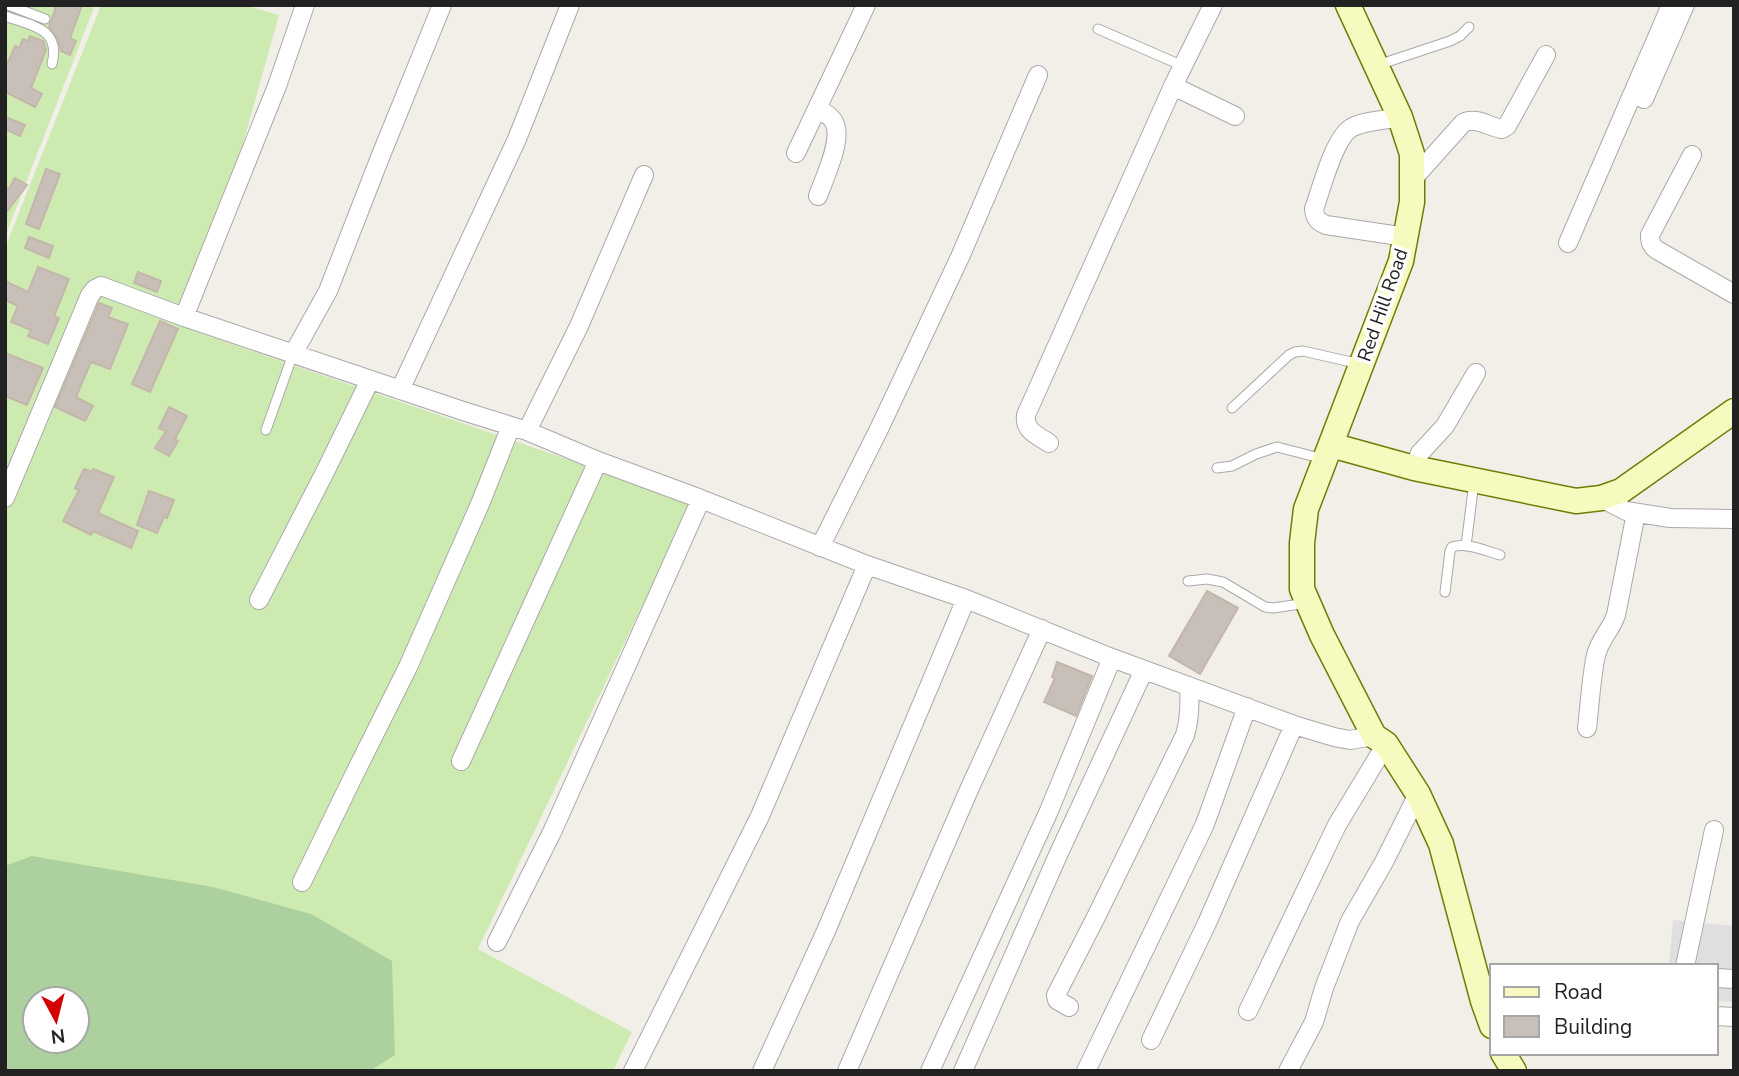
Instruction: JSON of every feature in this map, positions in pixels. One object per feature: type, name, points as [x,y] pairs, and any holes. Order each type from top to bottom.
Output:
[{"type":"street","points":[[184,317],[277,86],[305,5]]},
{"type":"street","points":[[293,354],[328,291],[442,5]]},
{"type":"street","points":[[400,390],[517,139],[570,5]]},
{"type":"street","points":[[796,153],[866,5]]},
{"type":"street","points":[[1049,443],[1028,430],[1026,415],[1172,86],[1213,5]]},
{"type":"street","name":"Red Hill Road","points":[[1348,5],[1401,117],[1412,153],[1412,202],[1401,261],[1306,509],[1302,543],[1302,589],[1322,635],[1380,740],[1418,794],[1441,844],[1488,1002]]},
{"type":"street","points":[[1568,243],[1671,5]]},
{"type":"street","points":[[1644,99],[1685,5]]},
{"type":"street","points":[[1412,180],[1468,120],[1502,129],[1507,126],[1546,55]]},
{"type":"street","points":[[820,547],[880,428],[960,257],[1038,75]]},
{"type":"street","points":[[1172,86],[1235,116]]},
{"type":"street","points":[[817,109],[835,121],[838,140],[818,196]]},
{"type":"street","points":[[1401,117],[1354,126],[1343,134],[1314,209],[1315,217],[1326,225],[1406,237]]},
{"type":"street","points":[[1692,155],[1650,235],[1650,242],[1657,250],[1734,294]]},
{"type":"street","points":[[302,882],[408,667],[480,504],[519,428],[579,326],[644,175]]},
{"type":"street","points":[[5,498],[85,306],[90,295],[101,286],[184,317],[519,428],[820,547],[966,599],[1112,658],[1294,725],[1342,739],[1380,740],[1248,1011]]},
{"type":"street","points":[[1414,468],[1420,453],[1445,426],[1476,373]]},
{"type":"street","points":[[259,600],[370,380]]},
{"type":"street","points":[[1328,452],[1576,501],[1601,498],[1621,491],[1734,411]]},
{"type":"street","points":[[461,761],[598,461]]},
{"type":"street","points":[[1601,498],[1626,512],[1670,518],[1734,519]]},
{"type":"street","points":[[497,942],[553,830],[701,499]]},
{"type":"street","points":[[1587,728],[1596,654],[1616,615],[1636,513]]},
{"type":"street","points":[[633,1071],[760,816],[867,565]]},
{"type":"street","points":[[762,1071],[826,931],[966,599]]},
{"type":"street","points":[[847,1071],[1042,629]]},
{"type":"street","points":[[930,1071],[1043,825],[1112,658]]},
{"type":"street","points":[[963,1071],[1058,855],[1144,670]]},
{"type":"street","points":[[1069,1007],[1057,1000],[1056,995],[1185,735],[1191,705],[1189,686]]},
{"type":"street","points":[[1086,1071],[1205,824],[1247,707]]},
{"type":"street","points":[[1151,1040],[1208,923],[1294,725]]},
{"type":"street","points":[[1288,1071],[1314,1022],[1350,920],[1384,862],[1418,794]]},
{"type":"street","points":[[1685,964],[1714,830]]},
{"type":"street","points":[[1504,1055],[1514,1071]]},
{"type":"lane","points":[[8,5],[44,19]]},
{"type":"lane","points":[[5,16],[46,31],[53,47],[52,64]]},
{"type":"lane","points":[[1377,65],[1450,41],[1469,27]]},
{"type":"lane","points":[[1098,29],[1182,66]]},
{"type":"lane","points":[[1233,408],[1295,352],[1303,351],[1362,365]]},
{"type":"lane","points":[[266,430],[293,354]]},
{"type":"lane","points":[[1217,468],[1232,466],[1277,447],[1328,452]]},
{"type":"lane","points":[[1466,546],[1475,481]]},
{"type":"lane","points":[[1445,593],[1452,547],[1457,544],[1500,555]]},
{"type":"lane","points":[[1188,581],[1207,579],[1223,582],[1265,607],[1308,603]]},
{"type":"shaded area","points":[[1673,920],[1734,926],[1734,1002],[1718,1001],[1718,964],[1669,964]]},
{"type":"green space","points":[[5,5],[95,5],[5,237]]},
{"type":"green space","points":[[101,5],[245,5],[279,15],[191,330],[692,502],[478,949],[632,1032],[613,1071],[5,1071],[5,248]]},
{"type":"green space","points":[[32,856],[213,887],[311,914],[392,961],[395,1055],[370,1071],[5,1071],[5,866]]},
{"type":"building","points":[[55,5],[82,5],[70,38],[76,41],[70,55],[61,51],[58,39],[49,27]]},
{"type":"building","points":[[30,36],[43,41],[46,50],[31,88],[42,94],[35,107],[5,92],[5,69],[15,46],[19,48],[23,39],[28,41]]},
{"type":"building","points":[[5,117],[25,125],[20,136],[5,129]]},
{"type":"building","points":[[46,169],[60,174],[39,229],[26,224]]},
{"type":"building","points":[[15,178],[27,185],[5,214],[5,188],[9,189]]},
{"type":"building","points":[[29,237],[53,246],[49,258],[25,248]]},
{"type":"building","points":[[38,267],[69,279],[54,316],[59,318],[48,344],[28,336],[31,330],[11,322],[18,306],[5,300],[5,281],[28,292]]},
{"type":"building","points":[[138,272],[161,281],[157,292],[134,283]]},
{"type":"building","points":[[99,303],[112,308],[108,317],[128,324],[110,369],[91,362],[76,397],[93,406],[85,421],[55,407]]},
{"type":"building","points":[[160,321],[178,329],[150,392],[132,384]]},
{"type":"building","points":[[5,353],[43,368],[27,405],[5,396]]},
{"type":"building","points":[[169,407],[187,416],[169,456],[155,448],[166,431],[159,428]]},
{"type":"building","points":[[84,469],[92,472],[93,469],[114,477],[98,513],[138,531],[131,548],[93,531],[91,535],[63,521],[79,490],[75,488]]},
{"type":"building","points":[[149,491],[174,500],[157,533],[137,525]]},
{"type":"building","points":[[1207,591],[1238,608],[1200,674],[1169,656]]},
{"type":"building","points":[[1057,662],[1092,676],[1076,716],[1044,702],[1055,678],[1052,677]]}]
